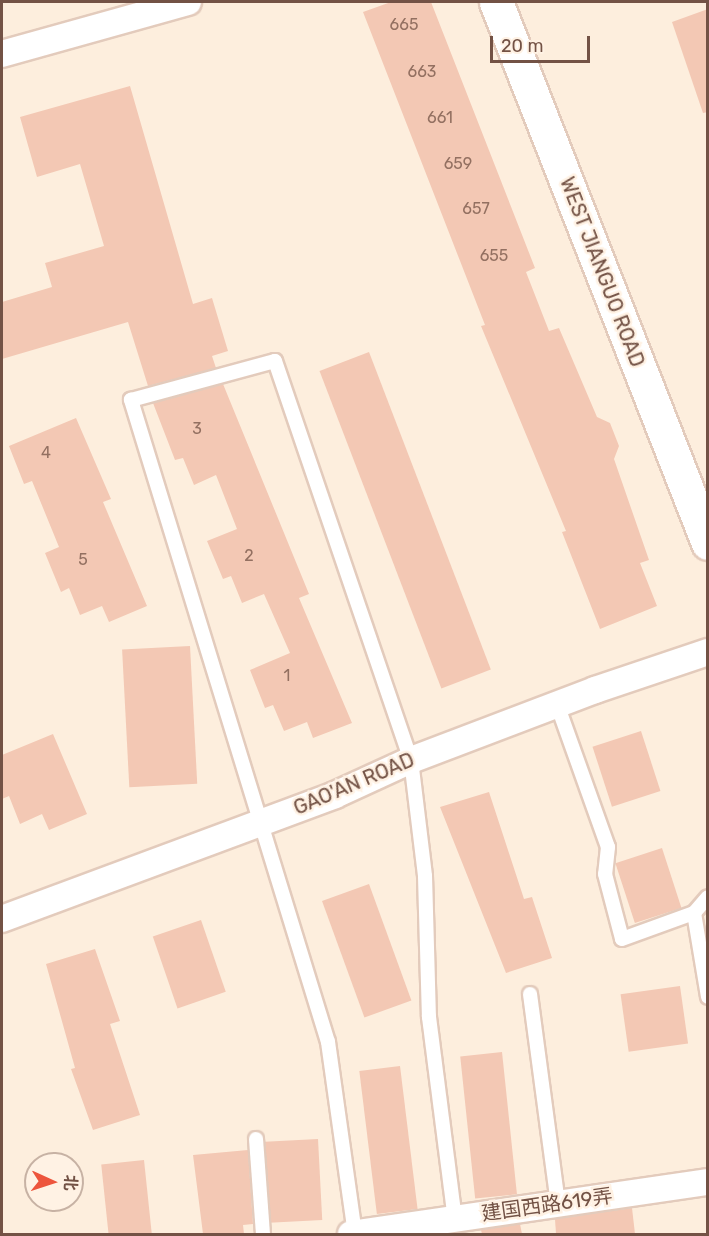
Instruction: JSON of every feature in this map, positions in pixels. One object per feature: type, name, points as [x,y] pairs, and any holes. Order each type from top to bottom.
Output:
[{"type":"street","points":[[2,54],[188,2]]},
{"type":"street","name":"WEST JIANGUO ROAD","points":[[496,2],[708,543]]},
{"type":"street","name":"GAO'AN ROAD","points":[[2,919],[263,821],[411,760],[557,704],[708,652]]},
{"type":"street","name":"建国西路619弄","points":[[354,1234],[708,1182]]},
{"type":"lane","points":[[354,1234],[328,1042],[263,821],[131,400],[275,361],[411,760],[426,876],[429,1017],[455,1219]]},
{"type":"lane","points":[[557,704],[608,847],[605,874],[622,939],[694,913],[708,897]]},
{"type":"lane","points":[[694,913],[708,997]]},
{"type":"lane","points":[[530,994],[558,1204]]},
{"type":"lane","points":[[256,1138],[264,1234]]},
{"type":"building","points":[[391,2],[431,2],[535,268],[526,272],[549,331],[559,328],[597,417],[610,423],[619,446],[614,459],[649,560],[640,563],[657,606],[600,629],[562,532],[566,531],[481,326],[485,325],[363,12]]},
{"type":"building","points":[[708,9],[708,112],[703,113],[672,22]]},
{"type":"building","points":[[130,86],[193,304],[212,298],[228,351],[212,356],[216,368],[148,386],[128,322],[2,359],[2,302],[52,287],[45,263],[104,246],[80,164],[37,177],[20,117]]},
{"type":"building","points":[[369,352],[491,669],[441,688],[320,371]]},
{"type":"building","points":[[223,384],[309,594],[299,598],[352,723],[313,738],[307,722],[284,731],[273,705],[265,708],[250,670],[290,653],[264,594],[242,603],[231,576],[223,579],[207,541],[237,529],[216,475],[194,485],[183,458],[175,460],[153,403]]},
{"type":"building","points":[[76,418],[111,499],[103,502],[147,606],[109,622],[102,606],[80,615],[69,588],[61,592],[45,553],[59,547],[32,481],[24,484],[9,446]]},
{"type":"building","points":[[190,646],[197,784],[129,787],[122,650]]},
{"type":"building","points":[[641,731],[660,791],[612,807],[592,747]]},
{"type":"building","points":[[53,734],[87,814],[49,830],[42,814],[20,824],[9,796],[2,799],[2,755]]},
{"type":"building","points":[[489,792],[524,899],[532,897],[552,958],[506,973],[440,807]]},
{"type":"building","points":[[662,848],[681,908],[635,923],[615,863]]},
{"type":"building","points":[[369,884],[411,1001],[364,1018],[322,901]]},
{"type":"building","points":[[201,920],[226,992],[178,1008],[153,937]]},
{"type":"building","points":[[95,949],[120,1021],[110,1024],[140,1115],[93,1130],[71,1069],[75,1068],[46,964]]},
{"type":"building","points":[[680,986],[688,1043],[629,1052],[621,994]]},
{"type":"building","points":[[502,1052],[517,1194],[475,1199],[460,1056]]},
{"type":"building","points":[[400,1066],[418,1209],[377,1214],[359,1071]]},
{"type":"building","points":[[318,1139],[322,1220],[269,1223],[265,1142]]},
{"type":"building","points":[[248,1150],[253,1224],[243,1225],[244,1234],[203,1234],[193,1155]]},
{"type":"building","points":[[144,1160],[152,1234],[109,1234],[101,1164]]},
{"type":"building","points":[[632,1208],[635,1234],[556,1234],[555,1219]]},
{"type":"building","points":[[520,1224],[522,1234],[482,1234],[481,1230]]}]
